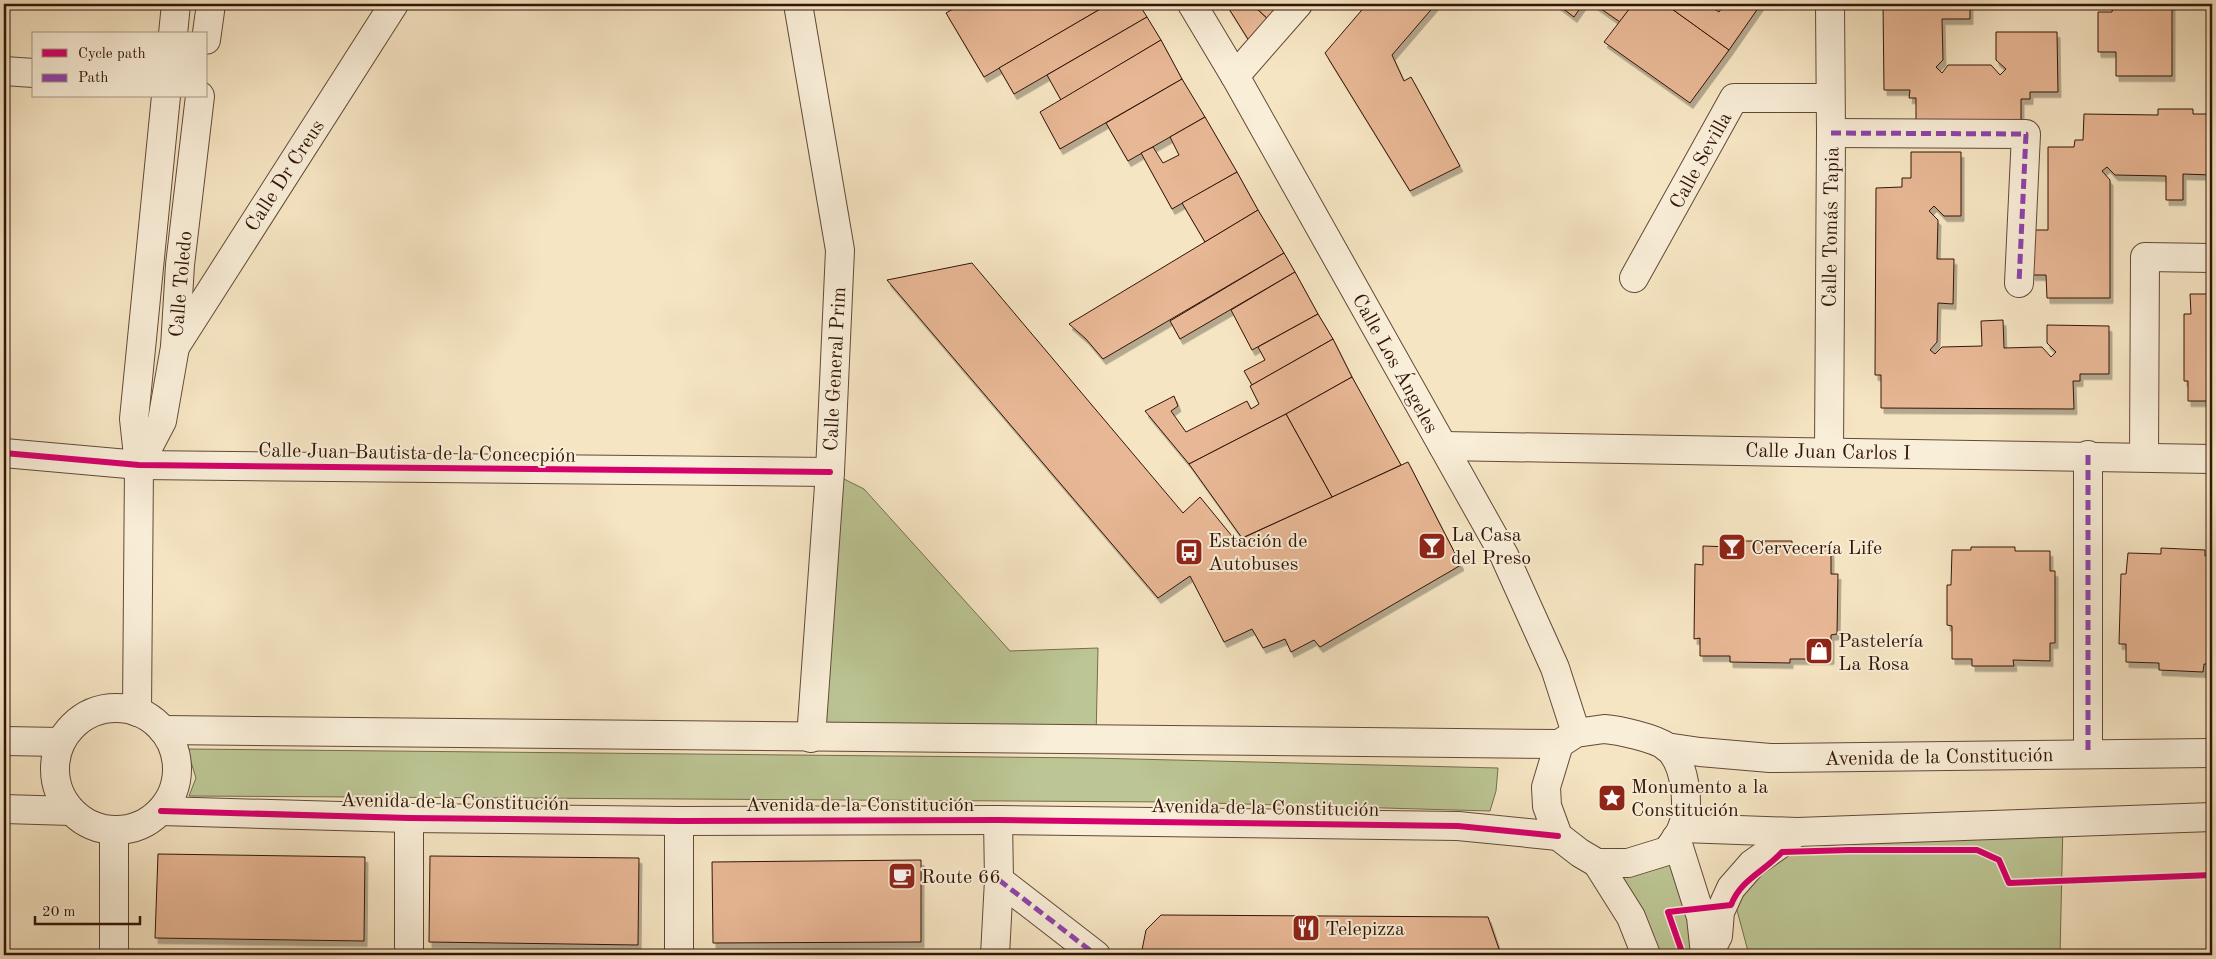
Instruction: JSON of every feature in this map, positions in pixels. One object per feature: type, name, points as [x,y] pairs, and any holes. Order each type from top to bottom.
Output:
[{"type":"street","points":[[173,32],[176,4]]},
{"type":"street","points":[[207,32],[210,4]]},
{"type":"street","name":"Calle Dr Creus","points":[[175,347],[394,4]]},
{"type":"street","name":"Calle General Prim","points":[[798,4],[840,250],[830,472],[812,738]]},
{"type":"street","name":"Calle Los Ángeles","points":[[1192,4],[1235,76],[1504,554],[1555,668],[1567,739]]},
{"type":"street","points":[[1235,76],[1298,4]]},
{"type":"street","name":"Calle Tomás Tapia","points":[[1828,451],[1831,133],[1829,98],[1830,4]]},
{"type":"street","points":[[4,71],[32,73]]},
{"type":"street","name":"Calle Toledo","points":[[137,712],[139,465],[134,419],[166,98]]},
{"type":"street","name":"Calle Toledo","points":[[139,465],[162,421],[175,347],[180,265],[200,98]]},
{"type":"street","name":"Calle Sevilla","points":[[1634,278],[1734,98],[1829,98]]},
{"type":"street","points":[[1831,133],[2026,134],[2019,283]]},
{"type":"street","points":[[2144,456],[2145,257],[2212,258]]},
{"type":"street","name":"Calle Juan Carlos I","points":[[1443,446],[2088,455],[2212,459]]},
{"type":"street","name":"Calle Juan Bautista de la Concecpión","points":[[4,453],[139,465],[830,472]]},
{"type":"street","points":[[2088,455],[2088,754]]},
{"type":"street","points":[[109,708],[129,709],[137,712],[148,717],[163,730],[172,745],[177,762],[176,780],[171,796],[161,811],[148,822],[131,829],[114,831],[98,828],[83,821],[71,811],[60,796],[55,778],[55,759],[61,742],[73,726],[90,714],[109,708]]},
{"type":"street","points":[[163,730],[812,738],[1567,739],[1604,729],[1622,730],[1666,747],[1676,758],[1683,776],[1686,801],[1679,833],[1667,851],[1628,863],[1598,863],[1580,853],[1558,836],[1547,806],[1546,786],[1567,739]]},
{"type":"street","points":[[4,741],[61,742]]},
{"type":"street","name":"Avenida de la Constitución","points":[[1666,747],[1770,758],[2212,753]]},
{"type":"street","points":[[4,810],[71,811]]},
{"type":"street","name":"Avenida de la Constitución","points":[[161,811],[409,818],[679,821],[998,820],[1458,826],[1558,836]]},
{"type":"street","points":[[1679,833],[1797,832],[2212,817]]},
{"type":"street","points":[[409,818],[409,955]]},
{"type":"street","points":[[995,955],[998,820]]},
{"type":"street","points":[[679,821],[679,955]]},
{"type":"street","points":[[114,831],[114,955]]},
{"type":"street","points":[[1706,955],[1718,936],[1720,912],[1731,888],[1752,864],[1797,832]]},
{"type":"street","points":[[1679,833],[1700,918],[1706,955]]},
{"type":"street","points":[[1598,863],[1631,917],[1646,955]]},
{"type":"street","points":[[998,880],[1096,955]]},
{"type":"green space","points":[[830,472],[864,489],[1010,651],[1098,648],[1096,739],[811,738]]},
{"type":"green space","points":[[187,749],[1092,758],[1498,768],[1496,791],[1490,811],[1173,802],[189,796],[196,778]]},
{"type":"green space","points":[[2063,822],[2060,955],[1749,955],[1731,888],[1797,832]]},
{"type":"green space","points":[[1667,851],[1710,955],[1647,955],[1598,863]]},
{"type":"building","points":[[962,4],[1109,4],[984,77],[946,13]]},
{"type":"building","points":[[1109,4],[1139,4],[1147,17],[1014,94],[999,68]]},
{"type":"building","points":[[1226,4],[1255,4],[1254,6],[1269,20],[1251,44]]},
{"type":"building","points":[[1255,4],[1283,4],[1269,20],[1254,6]]},
{"type":"building","points":[[1367,4],[1436,4],[1392,55],[1404,81],[1411,77],[1460,166],[1410,191],[1325,53]]},
{"type":"building","points":[[1557,4],[1583,4],[1574,17]]},
{"type":"building","points":[[1594,4],[1633,4],[1620,22]]},
{"type":"building","points":[[1633,4],[1665,4],[1729,50],[1690,103],[1604,42]]},
{"type":"building","points":[[1676,4],[1707,4],[1719,12],[1724,4],[1761,4],[1729,50],[1672,9]]},
{"type":"building","points":[[1883,4],[1970,4],[1970,19],[1942,19],[1943,60],[1936,67],[1942,73],[1948,65],[1991,65],[2000,75],[2006,69],[1996,60],[1996,32],[2057,32],[2058,92],[2030,92],[2030,99],[2021,99],[2021,126],[1916,127],[1916,98],[1909,98],[1910,90],[1884,90]]},
{"type":"building","points":[[2113,4],[2172,4],[2172,76],[2116,76],[2116,52],[2098,52],[2098,12],[2112,12]]},
{"type":"building","points":[[1147,17],[1161,40],[1061,100],[1047,75]]},
{"type":"building","points":[[1161,40],[1182,79],[1060,149],[1040,112]]},
{"type":"building","points":[[1182,79],[1205,117],[1128,161],[1106,123]]},
{"type":"building","points":[[2158,109],[2193,109],[2193,114],[2212,114],[2212,175],[2183,174],[2183,200],[2166,200],[2166,176],[2115,175],[2107,167],[2102,171],[2110,180],[2110,298],[2047,298],[2046,275],[2032,275],[2032,230],[2048,230],[2048,147],[2074,147],[2075,140],[2083,140],[2084,114],[2158,115]]},
{"type":"building","points":[[1205,117],[1237,172],[1172,209],[1141,153],[1153,147],[1163,163],[1179,155],[1170,137]]},
{"type":"building","points":[[1911,152],[1961,152],[1961,216],[1944,216],[1934,206],[1929,211],[1938,220],[1937,259],[1954,259],[1953,304],[1938,303],[1937,342],[1930,350],[1935,354],[1942,347],[1982,346],[1981,321],[2003,320],[2004,348],[2042,347],[2051,357],[2056,352],[2047,343],[2047,325],[2109,326],[2109,374],[2080,374],[2080,381],[2073,381],[2074,409],[1881,408],[1881,375],[1875,375],[1876,188],[1902,187],[1902,178],[1911,178]]},
{"type":"building","points":[[1237,172],[1258,210],[1205,242],[1182,203]]},
{"type":"building","points":[[1258,210],[1284,253],[1103,359],[1086,339],[1069,324]]},
{"type":"building","points":[[1284,253],[1295,272],[1180,339],[1170,321]]},
{"type":"building","points":[[972,263],[1183,513],[1200,497],[1236,541],[1408,462],[1461,565],[1320,647],[1314,640],[1291,652],[1285,639],[1263,648],[1252,629],[1224,642],[1190,576],[1158,598],[887,280]]},
{"type":"building","points":[[1295,272],[1318,314],[1252,350],[1231,310]]},
{"type":"building","points":[[2190,294],[2212,294],[2212,401],[2188,401],[2188,381],[2184,381],[2184,314],[2191,314]]},
{"type":"building","points":[[1318,314],[1333,339],[1252,385],[1244,371],[1265,360],[1258,347]]},
{"type":"building","points":[[1333,339],[1352,377],[1286,414],[1189,464],[1145,411],[1174,396],[1178,406],[1171,411],[1186,432],[1247,401],[1251,409],[1259,404],[1250,386]]},
{"type":"building","points":[[1352,377],[1401,465],[1332,497],[1286,414]]},
{"type":"building","points":[[1286,414],[1332,497],[1242,538],[1189,464]]},
{"type":"building","points":[[1732,541],[1792,541],[1792,547],[1831,548],[1831,574],[1838,574],[1837,634],[1831,635],[1831,659],[1790,659],[1790,663],[1730,662],[1730,656],[1700,656],[1700,638],[1694,639],[1695,564],[1703,565],[1703,546],[1732,547]]},
{"type":"building","points":[[1971,547],[2015,547],[2015,551],[2050,551],[2050,571],[2055,571],[2055,643],[2050,643],[2050,661],[2013,660],[2014,666],[1972,666],[1972,659],[1952,659],[1952,626],[1947,625],[1947,585],[1951,585],[1952,550],[1971,550]]},
{"type":"building","points":[[2161,548],[2205,550],[2205,556],[2212,556],[2212,664],[2204,664],[2203,672],[2159,670],[2159,663],[2126,662],[2126,644],[2119,644],[2121,574],[2126,574],[2128,553],[2161,554]]},
{"type":"building","points":[[158,854],[365,857],[364,941],[155,938]]},
{"type":"building","points":[[430,856],[639,858],[638,945],[429,942]]},
{"type":"building","points":[[921,860],[921,942],[713,943],[712,862]]},
{"type":"building","points":[[1161,915],[1488,917],[1501,955],[1141,955],[1146,930]]},
{"type":"marked path","points":[[1831,133],[2026,134],[2019,283]]},
{"type":"marked path","points":[[2088,455],[2088,754]]},
{"type":"marked path","points":[[999,880],[1096,955]]},
{"type":"cycle path","points":[[4,453],[139,465],[830,472]]},
{"type":"cycle path","points":[[161,811],[409,818],[679,821],[998,820],[1458,826],[1558,836]]},
{"type":"cycle path","points":[[1683,955],[1668,912],[1731,905],[1735,896],[1747,882],[1782,852],[1977,850],[1999,860],[2009,883],[2212,875]]},
{"type":"place","name":"La Casa del Preso","points":[[1432,546]]},
{"type":"place","name":"Cervecería Life","points":[[1732,547]]},
{"type":"place","name":"Estación de Autobuses","points":[[1189,552]]},
{"type":"place","name":"Pastelería La Rosa","points":[[1819,651]]},
{"type":"place","name":"Monumento a la Constitución","points":[[1612,798]]},
{"type":"place","name":"Route 66","points":[[902,876]]},
{"type":"place","name":"Telepizza","points":[[1306,928]]}]
